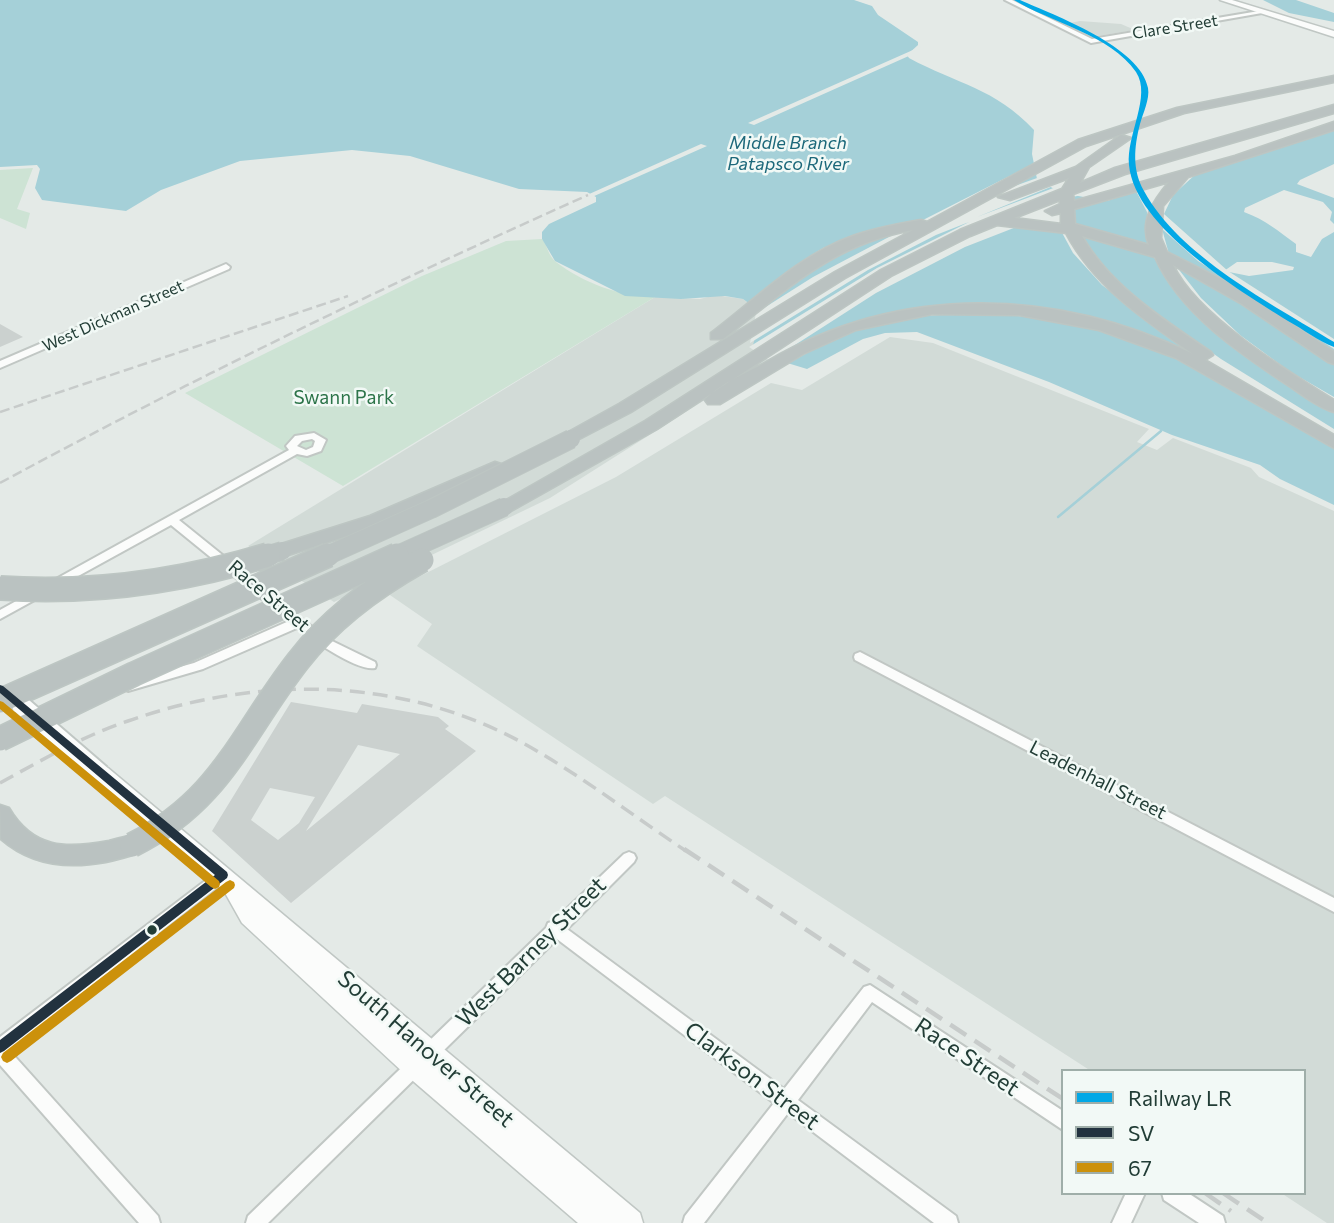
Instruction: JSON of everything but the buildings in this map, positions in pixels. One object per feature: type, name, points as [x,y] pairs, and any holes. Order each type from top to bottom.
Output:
[{"type":"highway","points":[[0,701],[113,648],[444,504],[571,439],[805,295],[1063,152],[1106,133],[1181,110],[1334,79]]},
{"type":"highway","points":[[1334,87],[1205,114],[1130,136],[1097,154],[1082,166],[1071,184],[1065,205],[1075,243],[1092,267],[1114,287],[1200,351],[1334,435]]},
{"type":"highway","points":[[878,254],[979,208],[1058,177],[1334,96]]},
{"type":"highway","points":[[0,740],[146,668],[504,507],[590,461],[830,309],[936,247],[1064,191],[1140,165],[1334,109]]},
{"type":"highway","points":[[1334,114],[1253,141],[1188,171],[1170,186],[1160,200],[1152,234],[1164,264],[1205,313],[1270,366],[1334,407]]},
{"type":"highway","points":[[830,309],[933,256],[985,233],[1099,196],[1238,159],[1334,126]]},
{"type":"highway","points":[[625,408],[660,375],[718,336],[824,252],[876,232],[953,221],[1054,226],[1143,247],[1213,280],[1334,359]]},
{"type":"highway","points":[[590,461],[657,433],[830,335],[885,317],[964,309],[1042,314],[1149,341],[1197,362],[1334,443]]},
{"type":"highway","points":[[0,589],[65,592],[117,589],[226,568],[377,520],[506,462],[571,439]]},
{"type":"highway","points":[[0,815],[6,828],[24,843],[62,856],[112,852],[141,842],[171,826],[188,814],[207,794],[298,661],[338,617],[387,580],[447,547],[504,507]]},
{"type":"main road","points":[[1224,0],[1334,34]]},
{"type":"main road","name":"South Hanover Street","points":[[0,688],[223,875],[250,916],[422,1059],[630,1223]]},
{"type":"main road","name":"South Hanover Street","points":[[422,1059],[599,1223]]},
{"type":"street","name":"Clare Street","points":[[1008,0],[1091,41],[1259,13]]},
{"type":"street","name":"West Dickman Street","points":[[0,365],[226,267]]},
{"type":"street","points":[[0,615],[143,533],[172,520],[295,451]]},
{"type":"street","points":[[0,623],[149,538],[172,520]]},
{"type":"street","name":"Race Street","points":[[172,520],[328,644],[370,666]]},
{"type":"street","points":[[0,740],[58,710],[94,696],[198,666],[299,622]]},
{"type":"street","name":"Leadenhall Street","points":[[860,657],[1334,905]]},
{"type":"street","name":"West Barney Street","points":[[255,1223],[554,928],[629,858]]},
{"type":"street","points":[[0,1047],[223,875]]},
{"type":"street","name":"Clarkson Street","points":[[554,928],[949,1223]]},
{"type":"street","points":[[692,1223],[870,992]]},
{"type":"street","name":"Race Street","points":[[870,992],[1061,1120]]},
{"type":"street","points":[[0,1052],[152,1223]]},
{"type":"street","points":[[1121,1223],[1135,1195]]},
{"type":"street","points":[[1174,1195],[1216,1223]]},
{"type":"shaded area","points":[[1080,21],[1121,24],[1135,30],[1097,36],[1070,23]]},
{"type":"shaded area","points":[[715,295],[743,299],[762,313],[771,358],[550,498],[334,602],[248,546],[655,297],[700,299]]},
{"type":"shaded area","points":[[890,337],[933,343],[1149,429],[1137,442],[1157,450],[1173,438],[1251,468],[1259,477],[1334,511],[1334,1223],[1327,1223],[1284,1195],[1306,1195],[1306,1069],[1088,1069],[665,796],[653,804],[417,646],[432,624],[387,593],[616,477],[771,383],[802,390]]},
{"type":"green space","points":[[33,168],[17,209],[30,213],[26,229],[0,218],[0,170]]},
{"type":"green space","name":"Swann Park","points":[[542,239],[553,260],[578,276],[616,291],[655,297],[343,486],[185,393],[422,276],[506,241]]},
{"type":"water","name":"Middle Branch Patapsco River","points":[[0,0],[854,0],[872,6],[878,15],[918,42],[907,55],[909,58],[975,88],[1019,116],[1034,130],[1032,154],[1037,179],[1061,193],[1107,201],[1334,124],[1334,164],[1297,184],[1334,198],[1334,224],[1330,220],[1332,212],[1323,202],[1284,190],[1245,208],[1244,212],[1265,222],[1296,244],[1296,252],[1311,257],[1322,239],[1334,232],[1334,505],[1280,479],[1260,465],[1172,435],[1049,382],[917,332],[885,333],[863,339],[807,369],[771,358],[753,345],[762,313],[743,299],[725,296],[681,299],[625,296],[555,261],[542,239],[542,232],[549,224],[596,202],[596,197],[587,192],[519,189],[410,156],[352,150],[240,161],[161,190],[126,211],[42,200],[35,188],[40,169],[37,165],[0,167]],"holes":[[[1237,262],[1272,262],[1294,267],[1293,270],[1249,276],[1224,271]]]},
{"type":"water","points":[[1263,0],[1296,0],[1334,13],[1334,22],[1289,13]]},
{"type":"pier","points":[[922,46],[911,55],[754,125],[748,123]]},
{"type":"pier","points":[[1334,124],[1334,129],[1197,173],[1173,195],[1164,214],[1228,271],[1334,339],[1334,349],[1198,261],[1162,229],[1169,254],[1218,278],[1334,354],[1334,362],[1221,287],[1173,262],[1201,298],[1240,335],[1289,371],[1334,397],[1334,412],[1269,372],[1219,333],[1179,295],[1151,253],[1079,233],[1106,272],[1148,307],[1221,359],[1334,429],[1334,449],[1176,356],[1129,338],[1058,320],[988,313],[918,316],[856,330],[832,339],[784,366],[773,362],[825,334],[866,320],[920,310],[972,307],[1023,309],[1093,321],[1146,337],[1204,362],[1102,285],[1073,253],[1060,229],[1024,224],[965,247],[876,293],[770,361],[749,347],[877,268],[969,222],[936,235],[868,270],[750,343],[756,313],[813,277],[906,228],[869,236],[836,249],[810,265],[754,312],[747,307],[805,259],[823,248],[866,232],[923,220],[1037,162],[1038,169],[1006,189],[1040,177],[1053,186],[977,217],[1056,187],[1081,195],[1073,197],[1073,201],[1092,196],[1106,197],[1073,208],[1076,227],[1148,246],[1147,212],[1135,189],[1187,167],[1242,151],[1218,162],[1236,158]]},
{"type":"pier","points":[[701,144],[707,146],[592,197],[587,195]]},
{"type":"waterway","points":[[1058,517],[1161,431]]},
{"type":"railway","points":[[0,483],[291,333],[588,195]]},
{"type":"railway","points":[[0,412],[348,296]]},
{"type":"railway","points":[[0,783],[95,734],[177,706],[278,690],[378,694],[428,705],[476,721],[523,743],[585,781],[686,851]]},
{"type":"railway","points":[[684,849],[1061,1098]]},
{"type":"railway","points":[[1208,1195],[1231,1211]]},
{"type":"railway","points":[[1226,1195],[1268,1223]]},
{"type":"rail line","name":"LR","points":[[1016,0],[1091,34],[1127,59],[1139,73],[1145,91],[1134,137],[1133,173],[1140,191],[1155,214],[1175,236],[1255,297],[1334,345]]},
{"type":"transit line","name":"SV","points":[[0,688],[223,875]]},
{"type":"transit line","name":"67","points":[[0,704],[215,884]]},
{"type":"transit line","name":"SV","points":[[0,1047],[223,875]]},
{"type":"transit line","name":"67","points":[[7,1057],[230,885]]}]
